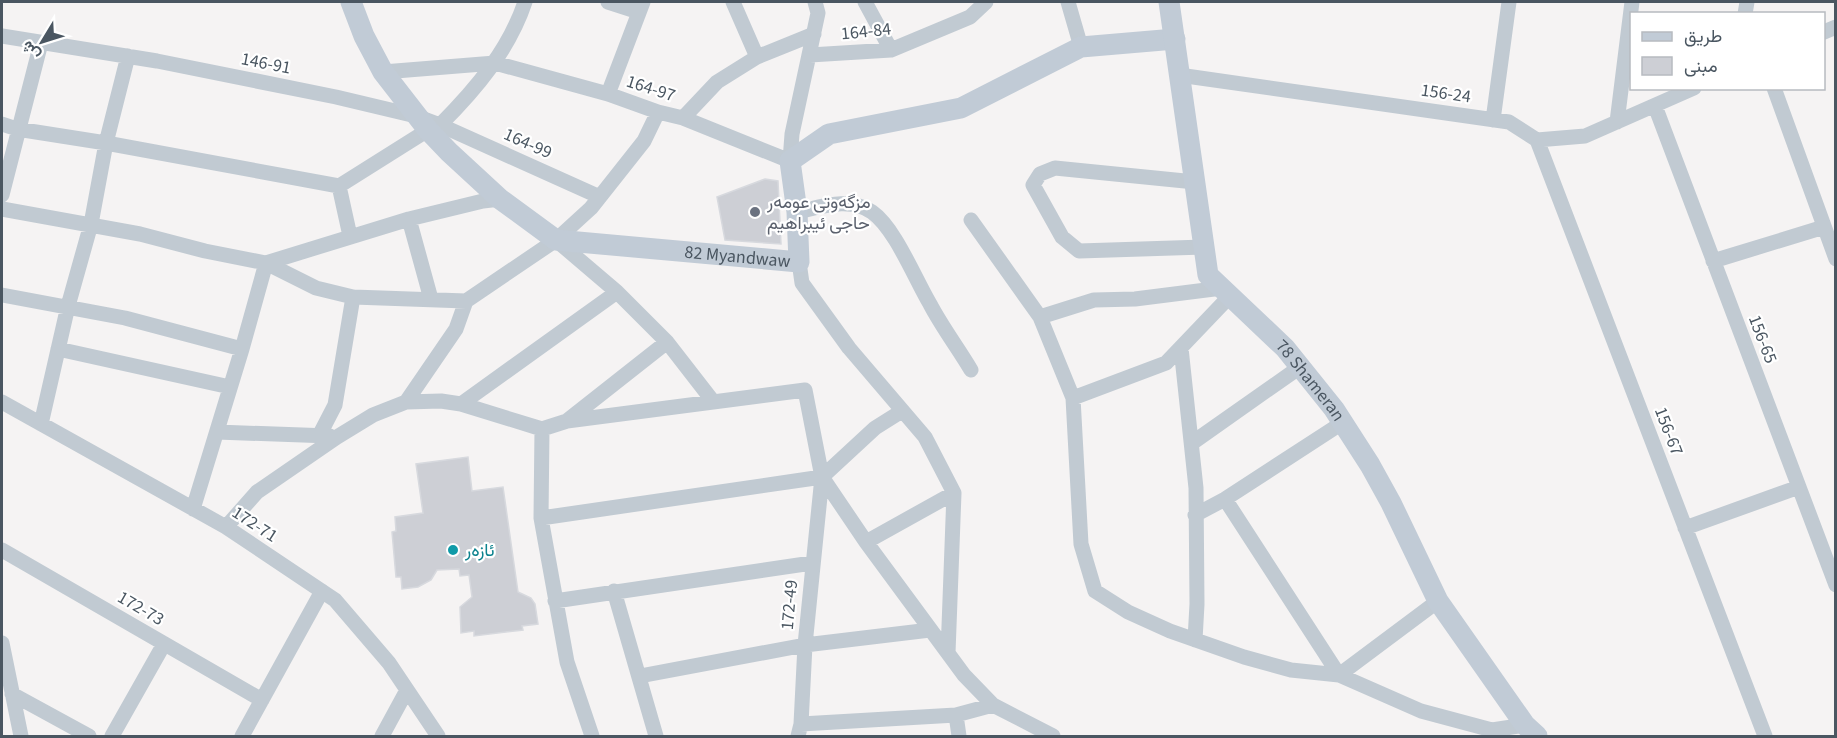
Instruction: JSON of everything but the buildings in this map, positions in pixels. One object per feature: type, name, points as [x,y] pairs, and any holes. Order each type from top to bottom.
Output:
[{"type":"street","points":[[351,2],[364,36],[383,72],[428,124],[449,153],[500,200],[556,240],[617,292],[667,342],[712,400]]},
{"type":"street","points":[[2,124],[17,129],[339,186],[428,124],[495,63],[517,25],[525,2]]},
{"type":"street","points":[[608,2],[641,7],[608,94]]},
{"type":"street","points":[[733,2],[757,57]]},
{"type":"street","points":[[790,161],[792,134],[818,13],[815,2]]},
{"type":"street","points":[[865,2],[891,50]]},
{"type":"street","name":"164-84","points":[[810,55],[891,50],[970,17],[986,2]]},
{"type":"street","points":[[1068,2],[1081,47]]},
{"type":"street","name":"78 Shameran","points":[[1169,2],[1208,274],[1285,348],[1342,423],[1391,502],[1438,601],[1531,731]]},
{"type":"street","points":[[1493,120],[1509,2]]},
{"type":"street","points":[[1617,122],[1630,18]]},
{"type":"street","points":[[683,118],[717,82],[757,57],[814,34]]},
{"type":"street","name":"146-91","points":[[2,36],[128,56],[336,97],[428,124]]},
{"type":"street","points":[[790,161],[829,134],[961,108],[1081,47],[1174,39]]},
{"type":"street","points":[[2,195],[17,129],[41,43]]},
{"type":"street","points":[[41,424],[68,306],[91,224],[106,143],[128,56]]},
{"type":"street","name":"164-97","points":[[383,72],[495,63],[608,94],[658,112],[683,118],[790,161]]},
{"type":"street","name":"156-24","points":[[1179,75],[1509,122],[1537,140]]},
{"type":"street","points":[[1537,140],[1585,136],[1690,90]]},
{"type":"street","points":[[1775,90],[1836,259]]},
{"type":"street","name":"156-65","points":[[1655,106],[1836,585]]},
{"type":"street","points":[[406,402],[456,329],[466,301],[556,240],[591,208],[644,141],[658,112]]},
{"type":"street","name":"164-99","points":[[428,124],[600,197]]},
{"type":"street","name":"156-67","points":[[1537,140],[1765,736]]},
{"type":"street","name":"82 Myandwaw","points":[[556,240],[799,262],[797,212],[790,161]]},
{"type":"street","points":[[1195,182],[1055,168],[1040,174],[1033,185],[1062,237],[1078,251],[1204,247]]},
{"type":"street","points":[[339,186],[350,236]]},
{"type":"street","points":[[266,262],[409,219],[483,201],[500,200]]},
{"type":"street","points":[[797,212],[843,202],[871,211],[883,222],[900,248],[941,325],[971,370]]},
{"type":"street","points":[[2,209],[91,224],[266,262],[316,288],[353,297],[466,301]]},
{"type":"street","points":[[409,219],[432,299]]},
{"type":"street","points":[[971,220],[1040,317],[1073,398],[1081,544],[1095,591],[1128,612],[1244,657],[1291,670],[1339,675],[1420,711],[1492,730],[1531,731]]},
{"type":"street","points":[[1713,261],[1824,227]]},
{"type":"street","points":[[193,509],[266,262]]},
{"type":"street","points":[[799,262],[802,283],[849,348],[925,437],[954,493],[948,653]]},
{"type":"street","points":[[461,404],[617,292]]},
{"type":"street","points":[[1040,317],[1095,300],[1226,292]]},
{"type":"street","points":[[1073,398],[1166,363],[1226,292]]},
{"type":"street","points":[[2,295],[125,318],[242,349]]},
{"type":"street","points":[[321,434],[335,405],[353,297]]},
{"type":"street","points":[[567,421],[667,342]]},
{"type":"street","points":[[1181,348],[1196,488],[1195,639]]},
{"type":"street","points":[[58,349],[230,387]]},
{"type":"street","points":[[1192,443],[1300,367]]},
{"type":"street","points":[[226,527],[257,492],[373,415],[406,402],[441,401],[461,404],[542,429],[567,421],[712,400],[805,390],[822,477],[930,630],[964,675],[993,705],[1053,736]]},
{"type":"street","name":"172-71","points":[[2,402],[226,527],[335,600],[389,663],[438,736]]},
{"type":"street","points":[[541,518],[822,477],[875,428],[902,411]]},
{"type":"street","points":[[1195,515],[1224,499],[1342,423]]},
{"type":"street","points":[[542,429],[541,518],[567,662],[592,736]]},
{"type":"street","points":[[216,432],[321,434],[337,437]]},
{"type":"street","name":"172-49","points":[[799,730],[812,563],[822,477]]},
{"type":"street","points":[[1685,528],[1799,487]]},
{"type":"street","points":[[867,542],[954,493]]},
{"type":"street","points":[[1224,499],[1339,675]]},
{"type":"street","name":"172-73","points":[[2,550],[262,700]]},
{"type":"street","points":[[555,601],[812,563]]},
{"type":"street","points":[[242,736],[322,591]]},
{"type":"street","points":[[614,591],[656,736]]},
{"type":"street","points":[[1339,675],[1438,601]]},
{"type":"street","points":[[640,676],[805,645],[930,630]]},
{"type":"street","points":[[2,644],[21,736]]},
{"type":"street","points":[[112,736],[164,644]]},
{"type":"street","points":[[382,736],[407,690]]},
{"type":"street","points":[[12,694],[89,736]]},
{"type":"street","points":[[799,730],[956,714],[993,705]]},
{"type":"street","points":[[956,714],[959,736]]},
{"type":"place","name":"مزگەوتی عومەر حاجی ئیبراهیم","points":[[755,212]]},
{"type":"place","name":"ئازەر","points":[[453,550]]}]
